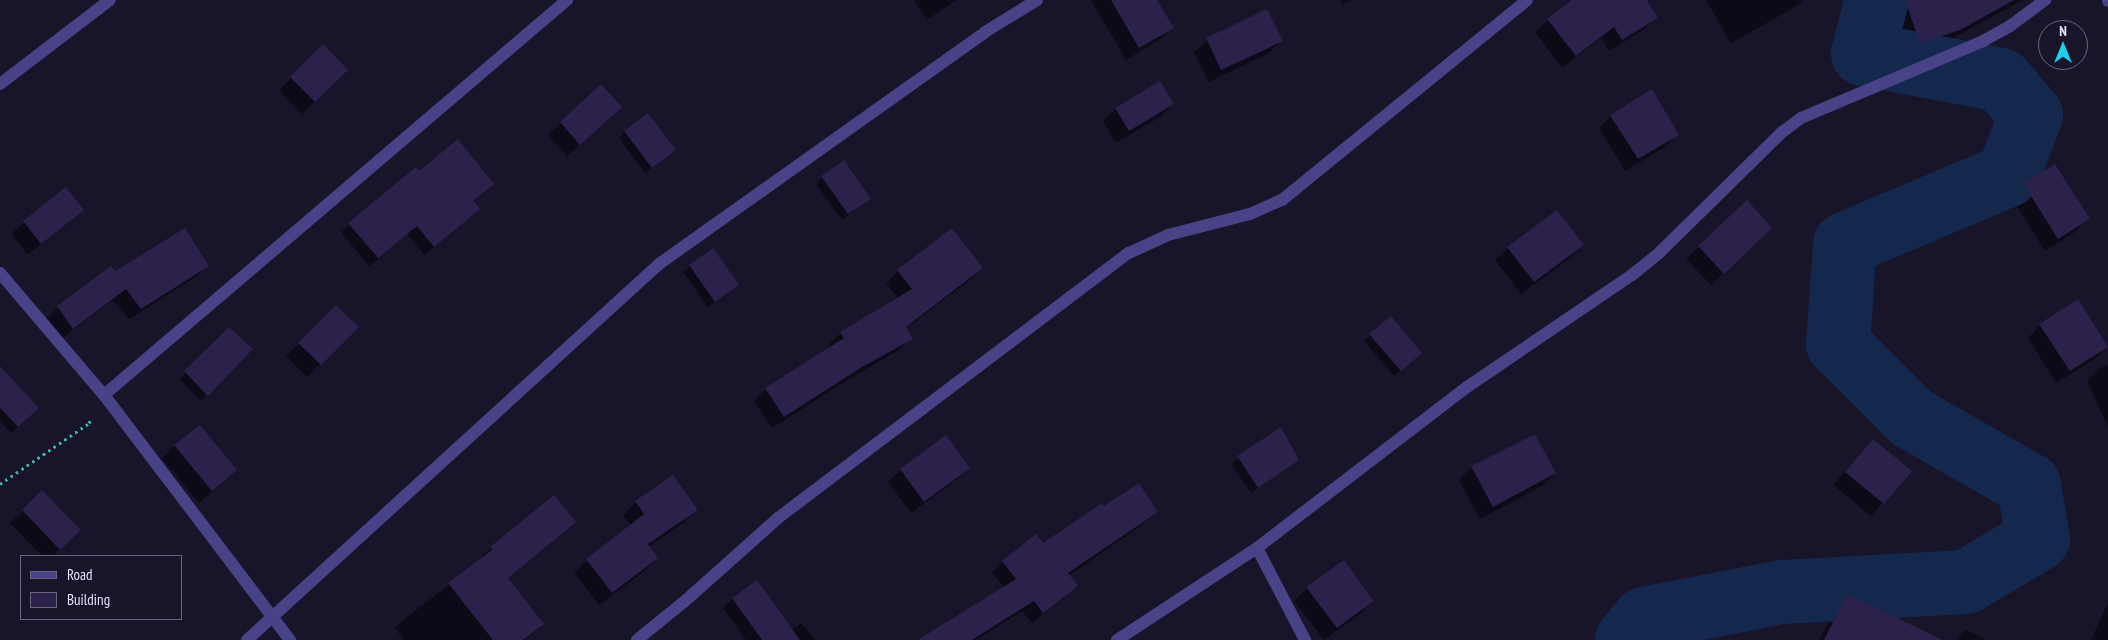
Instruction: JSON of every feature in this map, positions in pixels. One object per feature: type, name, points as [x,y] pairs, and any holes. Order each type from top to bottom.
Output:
[{"type":"street","points":[[0,84],[110,0]]},
{"type":"street","points":[[104,395],[567,0]]},
{"type":"street","points":[[246,640],[659,264],[985,32],[1038,0]]},
{"type":"street","points":[[637,640],[685,601],[778,518],[1129,253],[1168,235],[1250,214],[1282,200],[1527,0]]},
{"type":"street","points":[[1117,640],[1257,548],[1467,387],[1632,275],[1660,252],[1781,133],[1801,118],[1983,41],[2010,26],[2045,0]]},
{"type":"street","points":[[0,273],[104,395],[290,640]]},
{"type":"street","points":[[1257,548],[1305,640]]},
{"type":"path","points":[[0,484],[89,423],[104,395]]},
{"type":"building","points":[[1111,0],[1157,0],[1174,28],[1139,48]]},
{"type":"building","points":[[1572,0],[1649,0],[1647,1],[1658,18],[1622,40],[1614,27],[1576,56],[1547,19]]},
{"type":"building","points":[[1905,0],[2014,0],[1960,30],[1920,43]]},
{"type":"building","points":[[1267,9],[1283,41],[1221,70],[1206,38]]},
{"type":"building","points":[[323,44],[348,70],[315,102],[290,77]]},
{"type":"building","points":[[1160,81],[1174,104],[1129,131],[1115,108]]},
{"type":"building","points":[[601,84],[622,107],[580,145],[560,122]]},
{"type":"building","points":[[1652,89],[1679,135],[1638,159],[1610,115]]},
{"type":"building","points":[[648,113],[676,150],[652,168],[624,131]]},
{"type":"building","points":[[458,139],[494,184],[473,201],[480,209],[434,247],[417,226],[378,258],[348,223],[416,167],[419,171]]},
{"type":"building","points":[[844,160],[871,199],[848,214],[821,176]]},
{"type":"building","points":[[2055,164],[2090,219],[2058,239],[2023,183]]},
{"type":"building","points":[[66,187],[84,210],[41,244],[23,221]]},
{"type":"building","points":[[1747,200],[1772,228],[1724,274],[1698,246]]},
{"type":"building","points":[[1557,210],[1584,245],[1534,282],[1507,247]]},
{"type":"building","points":[[185,228],[209,266],[141,309],[126,289],[73,329],[57,306],[111,266],[115,271]]},
{"type":"building","points":[[952,228],[983,268],[906,327],[913,339],[862,367],[784,417],[765,388],[844,338],[840,332],[912,289],[897,270]]},
{"type":"building","points":[[713,248],[739,285],[715,302],[689,265]]},
{"type":"building","points":[[2078,299],[2108,347],[2070,371],[2039,324]]},
{"type":"building","points":[[336,305],[359,327],[321,365],[298,343]]},
{"type":"building","points":[[1391,316],[1422,353],[1401,371],[1369,334]]},
{"type":"building","points":[[229,327],[253,349],[208,396],[184,371]]},
{"type":"building","points":[[0,366],[39,408],[18,427],[0,408]]},
{"type":"building","points":[[200,425],[237,470],[212,491],[174,445]]},
{"type":"building","points":[[1281,427],[1299,460],[1258,488],[1237,456]]},
{"type":"building","points":[[1535,434],[1556,473],[1493,507],[1471,466]]},
{"type":"building","points":[[946,435],[970,468],[924,502],[900,469]]},
{"type":"building","points":[[1873,439],[1912,471],[1884,504],[1845,472]]},
{"type":"building","points":[[673,475],[698,510],[648,544],[658,558],[612,593],[586,559],[644,514],[635,501]]},
{"type":"building","points":[[1139,483],[1158,512],[1068,573],[1078,586],[1043,613],[1034,601],[972,640],[918,640],[1016,579],[1002,561],[1036,534],[1043,543],[1102,503],[1104,506]]},
{"type":"building","points":[[42,490],[81,530],[60,550],[22,510]]},
{"type":"building","points":[[554,495],[576,522],[508,578],[544,624],[523,640],[493,640],[448,583],[492,550],[490,547]]},
{"type":"building","points":[[1344,560],[1374,601],[1337,628],[1306,587]]},
{"type":"building","points":[[757,580],[800,640],[762,640],[732,598]]},
{"type":"building","points":[[1847,594],[1943,640],[1824,640]]},
{"type":"waterway","points":[[1627,640],[1644,619],[1782,592],[1966,582],[2038,539],[2029,485],[1912,418],[1838,344],[1845,244],[2008,175],[2031,115],[2001,80],[1863,54],[1877,0]]}]
